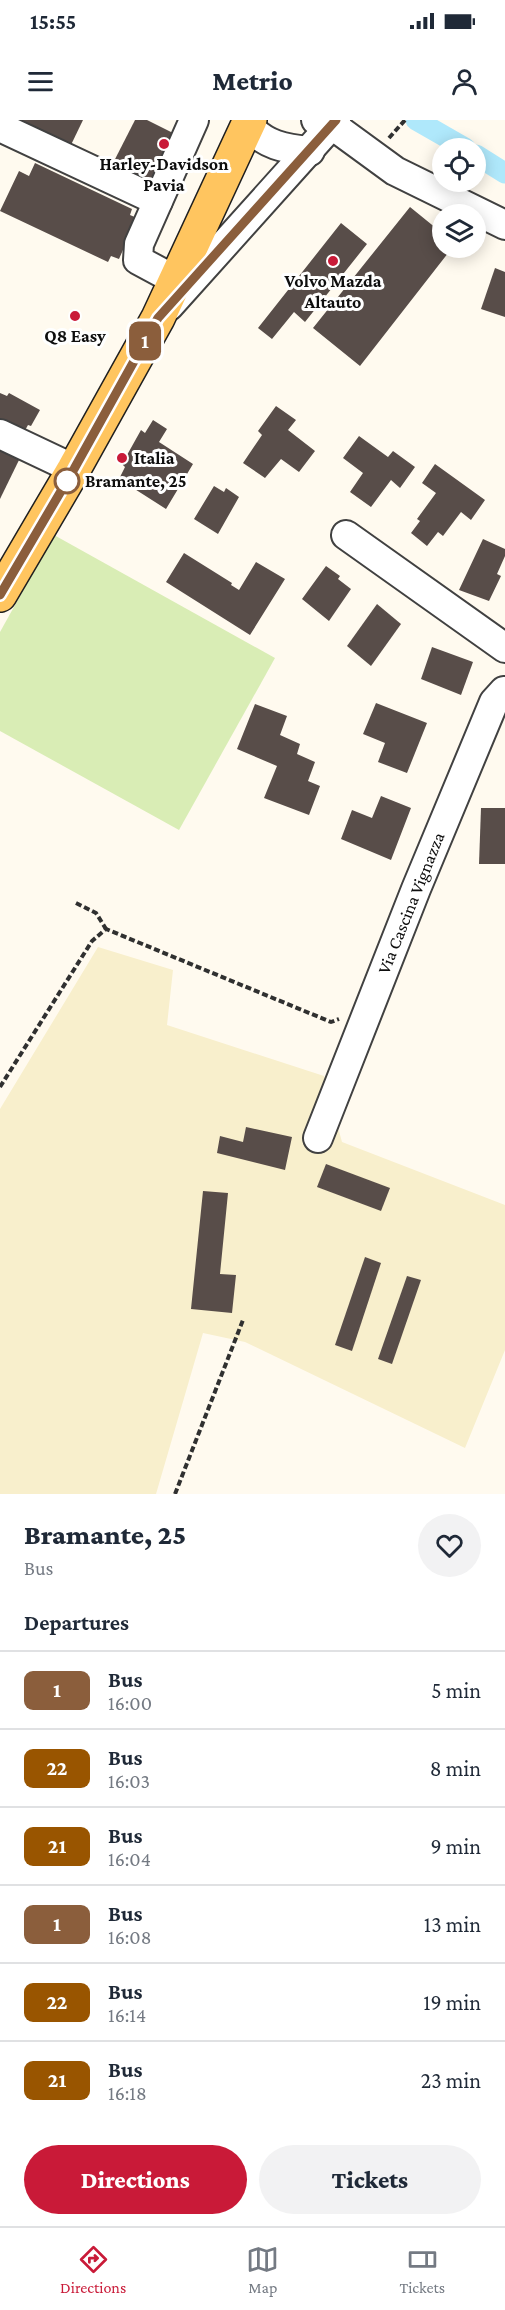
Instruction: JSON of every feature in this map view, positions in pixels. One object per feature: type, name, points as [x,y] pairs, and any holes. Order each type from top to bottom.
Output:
[{"type":"main road","points":[[0,595],[74,469],[158,318],[249,122]]},
{"type":"street","points":[[177,281],[138,260],[139,244],[194,120]]},
{"type":"street","points":[[249,122],[257,136],[291,150],[310,151]]},
{"type":"street","points":[[158,318],[310,151],[328,122],[377,151],[395,171],[505,225]]},
{"type":"street","points":[[0,127],[158,201]]},
{"type":"street","points":[[0,434],[74,469]]},
{"type":"street","points":[[346,535],[505,648]]},
{"type":"street","name":"Via Cascina Vignazza","points":[[318,1138],[416,889],[494,702],[505,685]]},
{"type":"path","points":[[377,151],[405,120]]},
{"type":"path","points":[[76,903],[96,913],[106,929],[331,1023],[348,1015]]},
{"type":"path","points":[[0,1087],[92,941],[106,929]]},
{"type":"path","points":[[175,1494],[243,1320]]},
{"type":"shaded area","points":[[98,947],[173,970],[167,1025],[324,1076],[342,1142],[505,1205],[505,1350],[465,1448],[245,1342],[203,1333],[156,1494],[0,1494],[0,1109]]},
{"type":"green space","points":[[54,535],[275,658],[179,830],[0,731],[0,632]]},
{"type":"building","points":[[20,120],[83,120],[69,149],[17,125]]},
{"type":"building","points":[[135,120],[147,120],[177,135],[152,191],[110,169]]},
{"type":"building","points":[[35,163],[132,209],[130,215],[137,218],[119,259],[111,256],[108,262],[0,211],[19,171],[29,176]]},
{"type":"building","points":[[410,207],[432,225],[432,258],[444,258],[360,366],[313,328]]},
{"type":"building","points":[[341,223],[367,244],[305,322],[294,312],[272,339],[258,328]]},
{"type":"building","points":[[495,268],[505,272],[505,317],[481,309]]},
{"type":"building","points":[[0,393],[7,396],[9,393],[40,410],[31,426],[28,425],[23,434],[0,422]]},
{"type":"building","points":[[276,406],[296,420],[288,430],[315,451],[299,472],[281,459],[265,478],[243,463],[262,435],[258,431]]},
{"type":"building","points":[[153,420],[167,429],[159,442],[193,464],[166,509],[119,479],[125,467],[122,464],[141,430],[145,433]]},
{"type":"building","points":[[359,436],[388,457],[393,451],[415,467],[400,488],[391,480],[371,507],[350,492],[363,473],[343,458]]},
{"type":"building","points":[[0,448],[20,458],[0,499]]},
{"type":"building","points":[[435,464],[485,500],[471,520],[461,512],[443,536],[438,532],[427,546],[411,533],[420,521],[417,519],[436,493],[422,483]]},
{"type":"building","points":[[214,486],[224,492],[226,488],[239,497],[218,534],[194,519]]},
{"type":"building","points":[[483,539],[505,549],[505,556],[497,574],[501,576],[489,601],[459,590]]},
{"type":"building","points":[[184,553],[232,583],[231,585],[239,590],[256,562],[285,579],[250,635],[166,582]]},
{"type":"building","points":[[326,566],[340,576],[338,579],[351,589],[329,621],[302,599]]},
{"type":"building","points":[[377,604],[401,624],[371,666],[347,646]]},
{"type":"building","points":[[432,647],[473,662],[461,695],[421,679]]},
{"type":"building","points":[[376,703],[427,723],[407,773],[378,762],[385,743],[363,734]]},
{"type":"building","points":[[255,704],[287,716],[280,735],[300,744],[297,754],[315,762],[308,781],[320,786],[309,815],[264,798],[277,766],[237,749]]},
{"type":"building","points":[[381,796],[411,808],[391,860],[341,839],[352,810],[372,818]]},
{"type":"building","points":[[481,808],[505,808],[505,864],[479,864]]},
{"type":"building","points":[[246,1127],[292,1137],[285,1170],[217,1153],[220,1136],[243,1142]]},
{"type":"building","points":[[326,1164],[390,1188],[381,1211],[317,1187]]},
{"type":"building","points":[[203,1191],[228,1193],[220,1274],[236,1275],[232,1313],[191,1309]]},
{"type":"building","points":[[365,1257],[381,1263],[352,1351],[335,1345]]},
{"type":"building","points":[[407,1276],[421,1280],[392,1364],[378,1359]]},
{"type":"waterway","points":[[416,120],[448,138]]},
{"type":"waterway","points":[[486,161],[505,173]]},
{"type":"bus line","name":"1","points":[[0,595],[74,469],[158,318],[299,164],[336,120]]},
{"type":"place","name":"Harley-Davidson Pavia","points":[[164,144]]},
{"type":"place","name":"Volvo Mazda Altauto","points":[[333,261]]},
{"type":"place","name":"Q8 Easy","points":[[75,316]]},
{"type":"place","name":"Italia","points":[[122,458]]},
{"type":"place","name":"Bramante, 25","points":[[67,481]]}]
